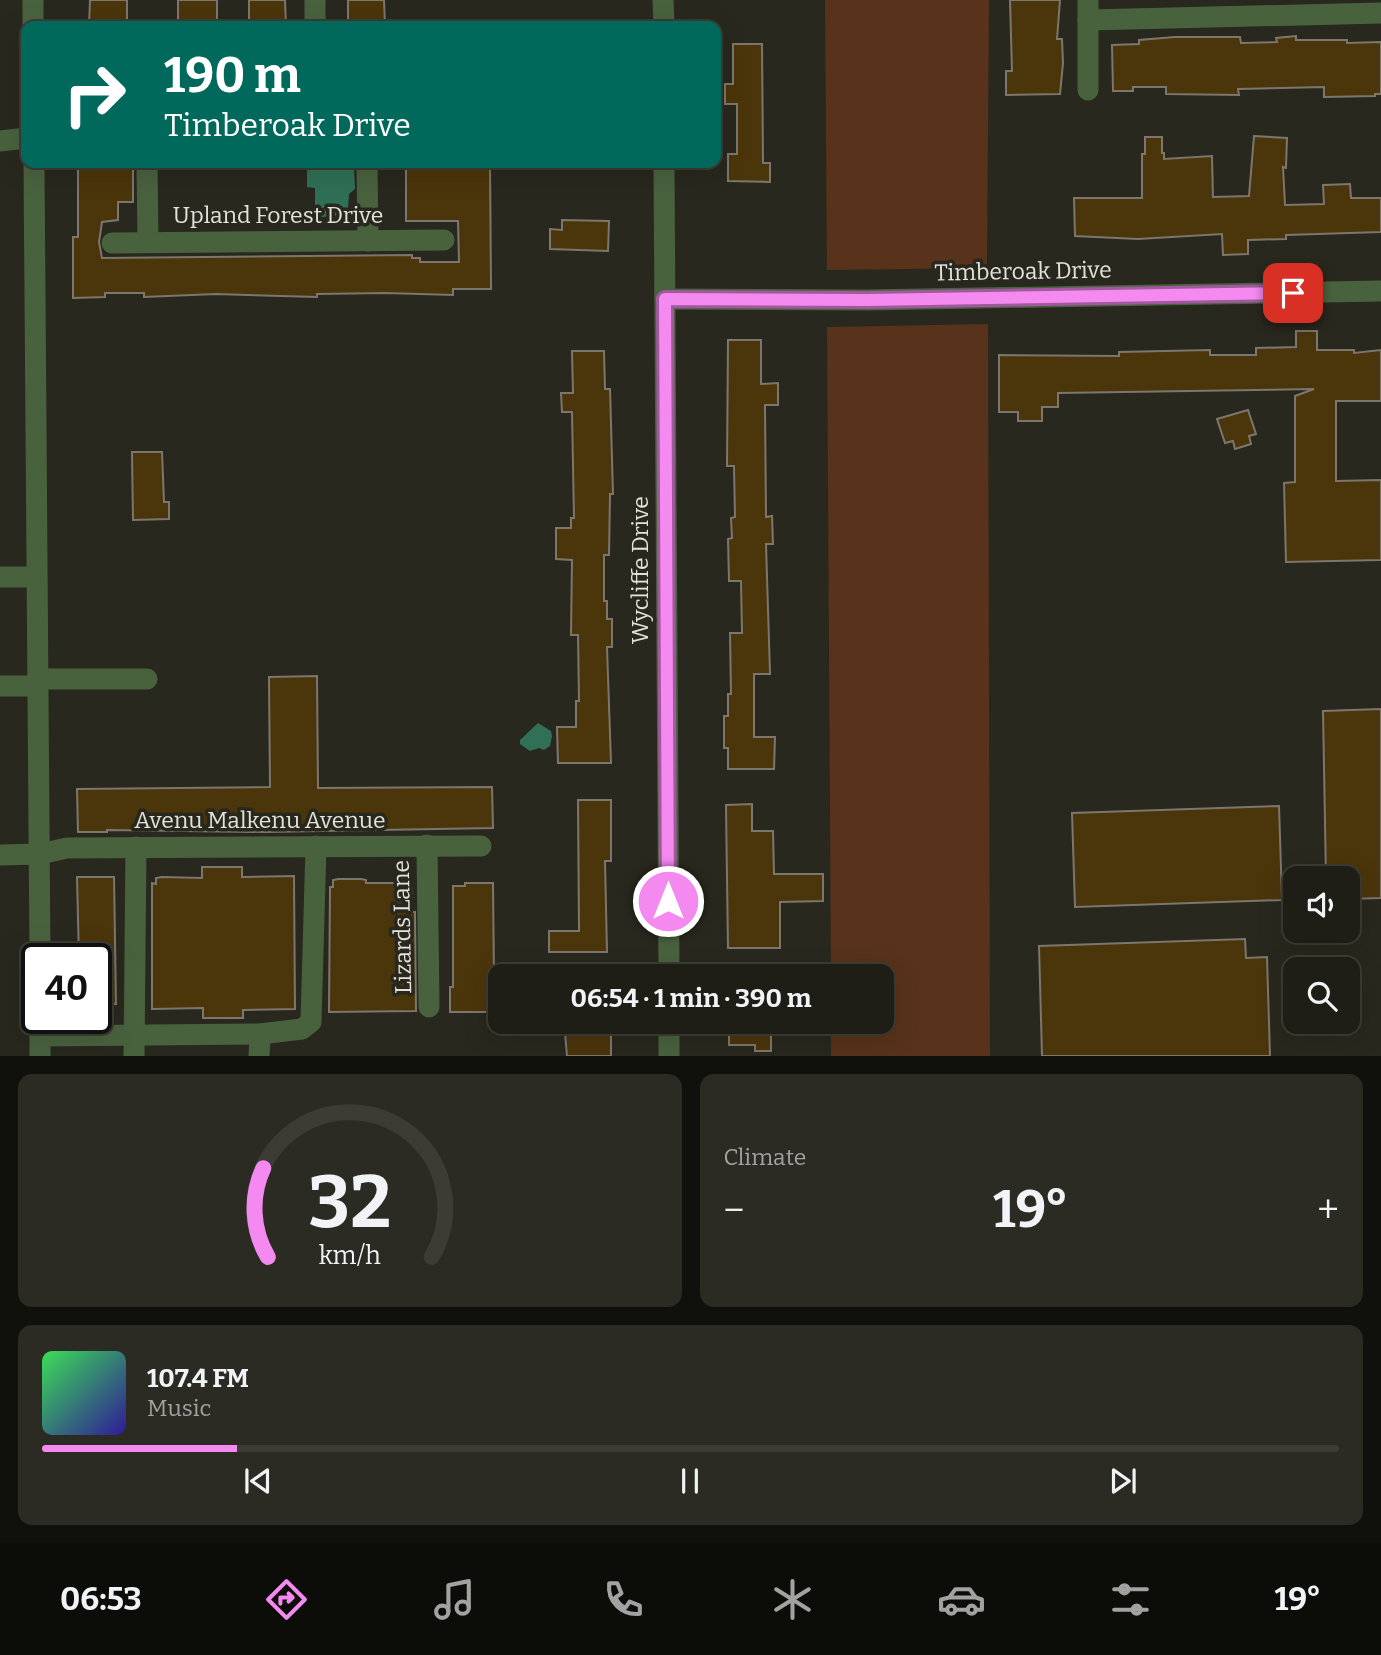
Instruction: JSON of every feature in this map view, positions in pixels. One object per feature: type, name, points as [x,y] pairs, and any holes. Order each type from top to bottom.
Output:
[{"type":"street","points":[[33,0],[33,21]]},
{"type":"street","points":[[314,21],[315,0]]},
{"type":"street","points":[[663,0],[664,21]]},
{"type":"street","points":[[1088,90],[1088,10],[1381,13]]},
{"type":"street","points":[[0,141],[21,139]]},
{"type":"street","points":[[34,168],[40,943]]},
{"type":"street","points":[[147,168],[148,242]]},
{"type":"street","points":[[367,168],[368,241]]},
{"type":"street","name":"Wycliffe Drive","points":[[664,168],[669,964]]},
{"type":"street","name":"Upland Forest Drive","points":[[112,243],[444,240]]},
{"type":"street","name":"Timberoak Drive","points":[[665,299],[867,300],[1381,291]]},
{"type":"street","points":[[0,577],[36,577]]},
{"type":"street","points":[[0,686],[147,679]]},
{"type":"street","name":"Lizards Lane","points":[[427,845],[429,1007]]},
{"type":"street","points":[[40,1037],[135,1046],[302,1029],[311,1022],[316,846]]},
{"type":"street","name":"Avenu Malkenu Avenue","points":[[0,855],[40,854],[67,848],[481,846]]},
{"type":"street","points":[[135,1046],[136,847]]},
{"type":"street","points":[[260,1034],[260,1056]]},
{"type":"street","points":[[669,1034],[669,1056]]},
{"type":"shaded area","points":[[825,0],[989,0],[987,268],[827,270]]},
{"type":"shaded area","points":[[307,168],[354,168],[355,189],[349,194],[348,208],[340,215],[315,218],[315,188],[307,187]]},
{"type":"shaded area","points":[[988,324],[990,1056],[831,1056],[831,1034],[894,1034],[894,964],[831,964],[827,327]]},
{"type":"shaded area","points":[[538,723],[551,731],[550,746],[544,750],[539,748],[530,751],[520,744],[520,740]]},
{"type":"building","points":[[90,0],[127,0],[127,21],[89,21]]},
{"type":"building","points":[[178,0],[217,0],[217,21],[178,21]]},
{"type":"building","points":[[249,0],[285,0],[286,21],[249,21]]},
{"type":"building","points":[[348,0],[384,0],[385,21],[348,21]]},
{"type":"building","points":[[1010,0],[1060,0],[1057,39],[1062,39],[1063,63],[1060,94],[1006,95],[1006,71],[1012,71]]},
{"type":"building","points":[[1296,36],[1296,40],[1381,42],[1381,94],[1324,97],[1324,87],[1238,89],[1239,95],[1166,94],[1166,87],[1133,87],[1133,91],[1113,91],[1112,45],[1139,44],[1139,40],[1175,37],[1240,37],[1241,43],[1277,42],[1276,38]]},
{"type":"building","points":[[733,44],[762,44],[763,163],[770,163],[770,182],[728,181],[728,154],[737,154],[737,104],[725,104],[725,84],[733,84]]},
{"type":"building","points":[[1254,136],[1287,138],[1286,168],[1283,167],[1285,205],[1324,204],[1323,185],[1350,184],[1351,198],[1381,198],[1381,232],[1286,235],[1286,239],[1248,240],[1248,254],[1223,255],[1222,234],[1138,239],[1075,236],[1074,198],[1142,198],[1142,154],[1145,154],[1145,137],[1162,137],[1164,159],[1212,156],[1213,197],[1249,196]]},
{"type":"building","points":[[78,168],[118,168],[133,169],[133,202],[118,202],[118,220],[102,222],[99,242],[102,258],[412,255],[412,258],[420,258],[420,262],[459,262],[458,221],[406,221],[406,168],[490,168],[491,289],[453,289],[453,295],[317,294],[317,297],[216,294],[144,297],[144,293],[105,293],[105,297],[73,298],[73,237],[78,237]]},
{"type":"building","points":[[562,220],[609,221],[608,251],[550,249],[550,229],[562,230]]},
{"type":"building","points":[[1296,331],[1317,331],[1317,350],[1354,350],[1354,353],[1381,350],[1381,401],[1336,401],[1336,481],[1381,480],[1381,560],[1286,562],[1284,483],[1295,482],[1295,396],[1314,389],[1058,393],[1058,407],[1042,407],[1042,421],[1018,421],[1018,412],[999,412],[999,355],[1119,356],[1119,352],[1210,350],[1210,355],[1256,355],[1256,348],[1296,347]]},
{"type":"building","points":[[728,340],[761,340],[761,384],[778,383],[778,405],[765,405],[766,517],[772,516],[773,544],[766,544],[770,674],[754,674],[754,737],[775,737],[774,769],[728,769],[728,748],[724,748],[724,716],[728,716],[728,694],[731,694],[730,633],[742,633],[741,581],[729,581],[728,539],[732,538],[731,518],[735,517],[734,466],[727,466]]},
{"type":"building","points":[[572,351],[604,351],[605,389],[610,389],[613,494],[610,494],[609,555],[604,555],[604,601],[607,601],[607,619],[612,619],[612,647],[607,647],[611,763],[558,763],[557,727],[576,727],[576,701],[579,701],[578,635],[571,635],[572,560],[556,559],[556,528],[571,528],[571,518],[574,518],[572,412],[562,412],[561,393],[573,393]]},
{"type":"building","points":[[1248,410],[1256,434],[1249,436],[1251,444],[1235,449],[1233,441],[1225,443],[1217,419]]},
{"type":"building","points":[[132,452],[162,452],[164,502],[169,502],[169,519],[133,520]]},
{"type":"building","points":[[317,676],[318,788],[492,787],[493,828],[78,832],[77,789],[270,787],[269,677]]},
{"type":"building","points":[[1381,709],[1381,898],[1360,899],[1360,866],[1326,866],[1323,711]]},
{"type":"building","points":[[578,800],[611,800],[611,861],[605,861],[607,952],[549,952],[549,931],[579,931]]},
{"type":"building","points":[[752,804],[752,831],[773,831],[774,874],[823,874],[823,901],[780,902],[780,948],[728,948],[726,805]]},
{"type":"building","points":[[1279,806],[1282,900],[1075,907],[1072,813]]},
{"type":"building","points":[[202,867],[242,867],[242,877],[294,876],[295,1009],[243,1010],[243,1018],[203,1018],[203,1008],[152,1009],[152,883],[156,884],[156,878],[162,877],[202,878]]},
{"type":"building","points":[[77,877],[114,877],[116,1004],[112,1004],[112,943],[79,943]]},
{"type":"building","points":[[361,879],[366,880],[366,883],[400,883],[400,888],[412,888],[412,912],[415,912],[416,1011],[329,1012],[330,887],[333,887],[333,880]]},
{"type":"building","points":[[465,883],[493,883],[494,964],[488,964],[488,1012],[450,1012],[450,987],[453,987],[453,886],[465,886]]},
{"type":"building","points":[[1245,939],[1246,958],[1267,957],[1270,1056],[1042,1056],[1039,946]]},
{"type":"building","points":[[565,1034],[611,1034],[611,1056],[567,1056]]},
{"type":"building","points":[[729,1034],[771,1034],[771,1051],[755,1051],[755,1045],[729,1045]]},
{"type":"route","points":[[668,901],[665,299],[867,300],[1293,293]]}]
